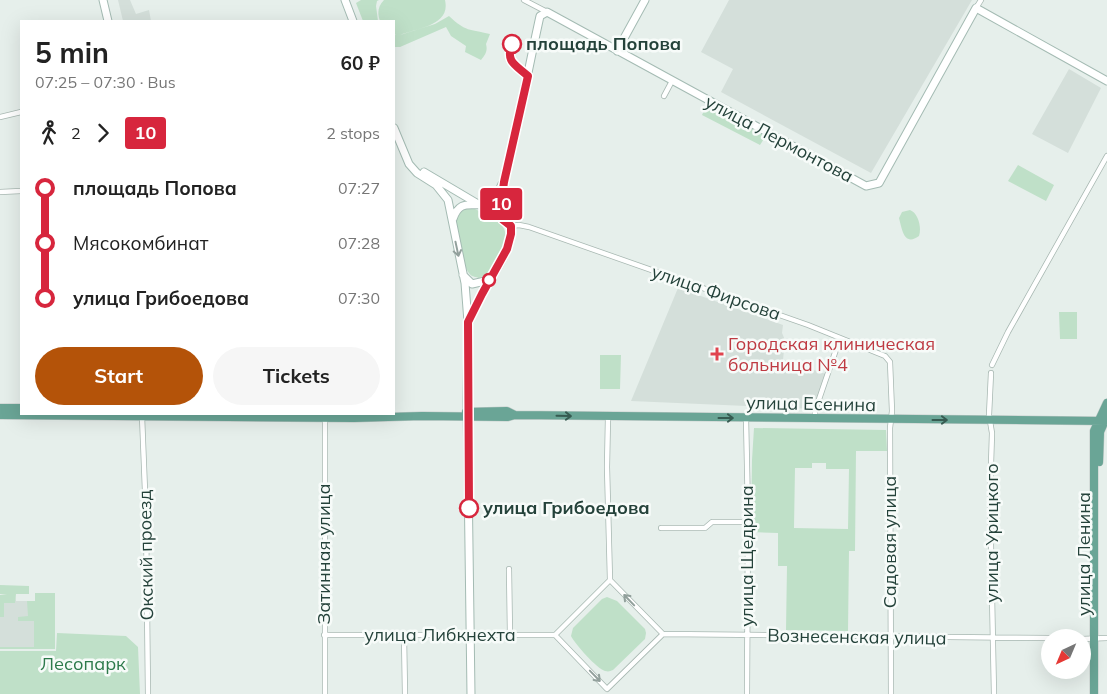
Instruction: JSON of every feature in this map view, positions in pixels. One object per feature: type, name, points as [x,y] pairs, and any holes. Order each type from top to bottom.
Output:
[{"type":"main road","name":"улица Ленина","points":[[1099,694],[1098,477],[1100,432],[1107,404]]},
{"type":"main road","points":[[0,408],[20,408]]},
{"type":"main road","name":"улица Есенина","points":[[395,412],[508,417],[515,415],[892,420],[1104,420]]},
{"type":"main road","name":"улица Есенина","points":[[0,415],[325,416],[468,414]]},
{"type":"main road","name":"улица Ленина","points":[[1094,694],[1100,638]]},
{"type":"street","points":[[103,0],[108,20]]},
{"type":"street","points":[[346,0],[353,20]]},
{"type":"street","name":"улица Лермонтова","points":[[524,0],[533,2],[547,12],[617,51],[866,186],[879,183],[981,0]]},
{"type":"street","points":[[617,51],[644,0]]},
{"type":"street","points":[[976,8],[1107,81]]},
{"type":"street","points":[[502,219],[501,204],[504,182],[540,16],[547,12]]},
{"type":"street","points":[[664,96],[672,81]]},
{"type":"street","points":[[0,116],[20,112]]},
{"type":"street","points":[[395,132],[399,148],[409,164],[418,173],[436,185],[448,200],[467,281],[471,694]]},
{"type":"street","points":[[399,148],[423,171],[511,226],[507,249],[468,322]]},
{"type":"street","points":[[992,365],[1008,332],[1107,156]]},
{"type":"street","points":[[452,222],[455,212],[460,206],[468,204],[480,205],[492,200],[504,182]]},
{"type":"street","points":[[0,192],[20,191]]},
{"type":"street","name":"улица Фирсова","points":[[511,226],[529,227],[778,314],[885,356],[890,362],[892,420]]},
{"type":"street","points":[[467,281],[485,282],[494,271]]},
{"type":"street","points":[[467,281],[482,294]]},
{"type":"street","points":[[815,419],[815,411],[840,338]]},
{"type":"street","name":"улица Урицкого","points":[[991,372],[990,496],[994,694]]},
{"type":"street","name":"Окский проезд","points":[[142,415],[146,516],[148,694]]},
{"type":"street","name":"Затинная улица","points":[[325,416],[325,694]]},
{"type":"street","points":[[608,417],[607,467],[610,580],[663,634],[608,691],[555,635],[610,580]]},
{"type":"street","name":"улица Щедрина","points":[[746,418],[748,522],[747,694]]},
{"type":"street","name":"Садовая улица","points":[[891,694],[892,420]]},
{"type":"street","points":[[661,528],[705,528],[712,522],[748,522]]},
{"type":"street","points":[[509,569],[510,635]]},
{"type":"street","name":"улица Либкнехта","points":[[324,634],[555,635]]},
{"type":"street","name":"Вознесенская улица","points":[[663,634],[890,638],[1041,638]]},
{"type":"street","points":[[404,635],[405,694]]},
{"type":"shaded area","points":[[118,0],[130,0],[136,14],[149,10],[151,20],[123,20]]},
{"type":"shaded area","points":[[729,0],[972,0],[871,173],[721,92],[733,69],[701,52]]},
{"type":"shaded area","points":[[1069,69],[1101,88],[1068,153],[1032,134]]},
{"type":"shaded area","name":"Городская клиническая больница №4","points":[[678,288],[783,325],[782,333],[785,340],[783,360],[826,374],[813,409],[631,401]]},
{"type":"shaded area","points":[[35,593],[55,593],[55,649],[0,649],[0,595],[15,595],[16,601],[35,601]]},
{"type":"green space","points":[[361,0],[379,0],[376,6],[378,20],[363,20],[356,3]]},
{"type":"green space","points":[[384,0],[445,0],[443,15],[438,21],[424,28],[435,24],[449,16],[464,27],[490,34],[486,44],[485,55],[481,60],[465,52],[466,46],[451,36],[446,27],[400,47],[395,47],[395,20],[380,20],[378,12]]},
{"type":"green space","points":[[708,102],[767,134],[760,145],[702,115]]},
{"type":"green space","points":[[1018,165],[1054,185],[1046,201],[1008,181]]},
{"type":"green space","points":[[473,208],[498,222],[503,226],[505,232],[503,248],[492,268],[488,273],[479,278],[472,276],[465,266],[460,251],[455,222],[462,209]]},
{"type":"green space","points":[[910,210],[919,221],[919,236],[914,239],[907,238],[904,235],[899,218],[902,212]]},
{"type":"green space","points":[[1059,312],[1077,312],[1077,339],[1060,339]]},
{"type":"green space","points":[[600,355],[621,355],[620,389],[600,389]]},
{"type":"green space","points":[[754,428],[886,430],[887,451],[856,451],[855,551],[849,551],[848,631],[786,630],[787,566],[778,566],[778,533],[751,532]],"holes":[[[812,463],[826,463],[826,469],[849,469],[848,529],[794,528],[795,468],[812,468]]]},
{"type":"green space","points":[[0,585],[29,586],[29,594],[16,594],[15,603],[4,603],[4,617],[0,617],[0,595],[7,594],[0,594]]},
{"type":"green space","points":[[35,593],[55,593],[55,649],[0,649],[0,647],[34,647],[34,621],[18,621],[18,617],[28,616],[27,601],[35,601]]},
{"type":"green space","points":[[607,597],[617,601],[645,629],[646,633],[645,639],[613,670],[605,671],[581,650],[571,636],[573,628],[602,599]]},
{"type":"green space","name":"Лесопарк","points":[[57,633],[126,636],[138,647],[140,694],[0,694],[0,651],[56,651]]},
{"type":"bus line","name":"10","points":[[469,508],[468,322],[507,249],[511,234],[511,226],[502,219],[501,204],[504,182],[528,76],[509,57],[512,44]]},
{"type":"place","name":"площадь Попова","points":[[512,44]]},
{"type":"place","name":"Городская клиническая больница №4","points":[[717,354]]},
{"type":"place","name":"улица Грибоедова","points":[[469,508]]}]
